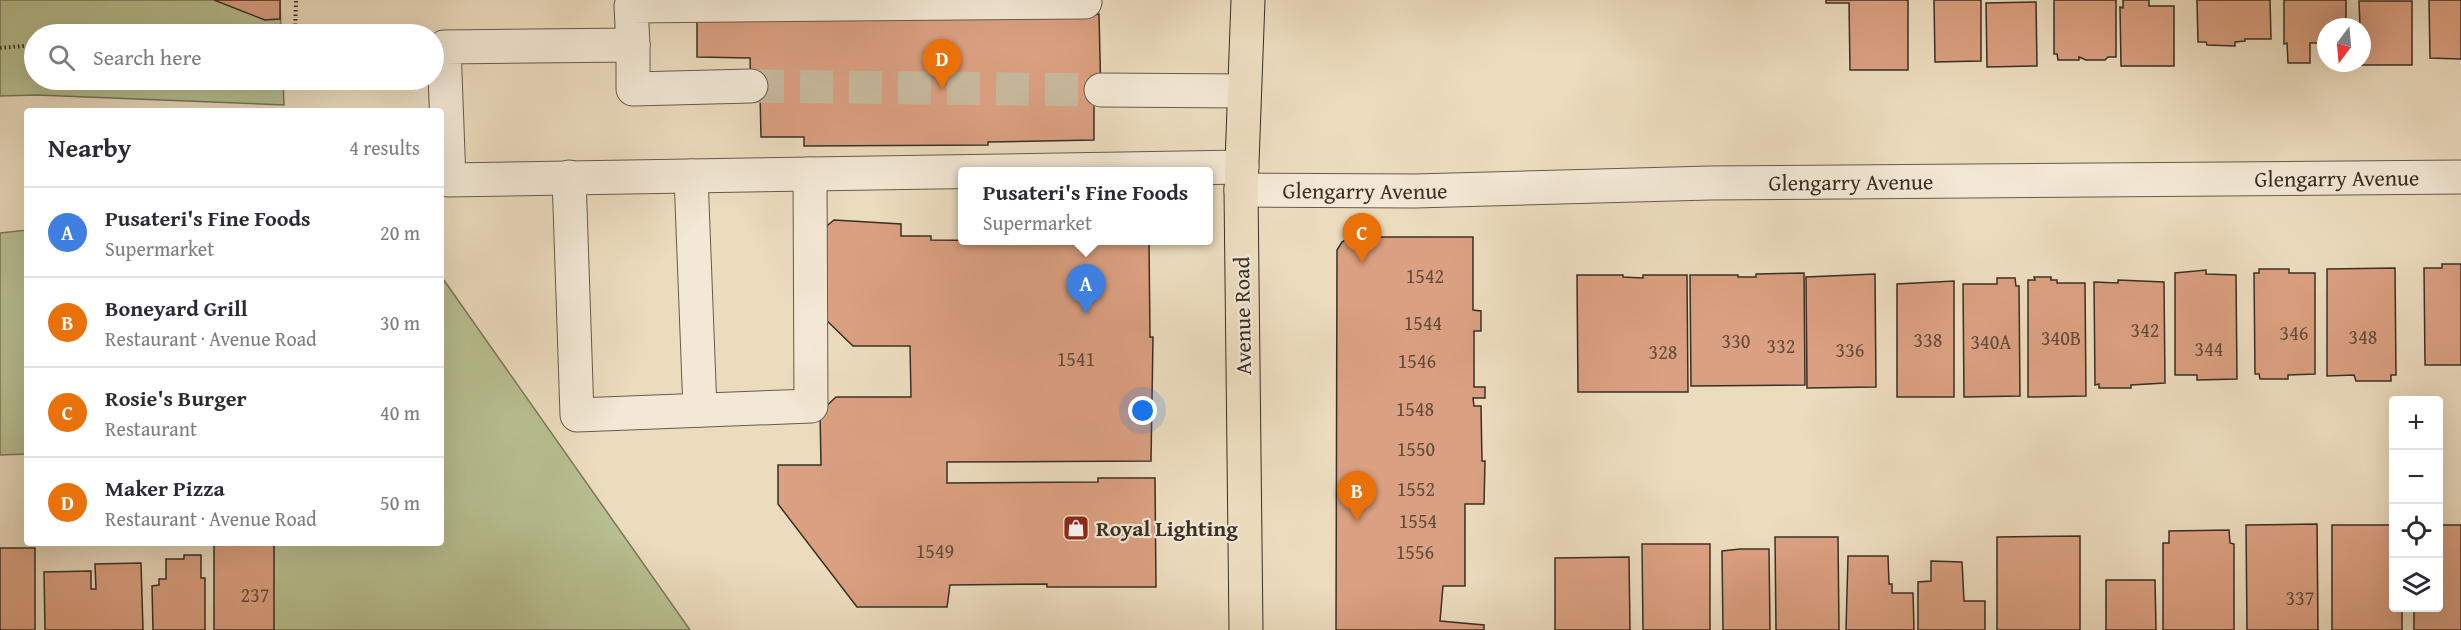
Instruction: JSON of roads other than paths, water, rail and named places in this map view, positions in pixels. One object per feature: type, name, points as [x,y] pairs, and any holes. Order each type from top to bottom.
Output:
[{"type":"main road","name":"Avenue Road","points":[[1246,630],[1242,179],[1247,1]]},
{"type":"street","points":[[751,86],[633,89],[631,6],[1085,3]]},
{"type":"street","name":"Glengarry Avenue","points":[[633,45],[444,47],[449,180],[810,174],[958,176]]},
{"type":"street","points":[[1101,90],[1244,91]]},
{"type":"street","points":[[569,177],[577,414],[811,406],[810,174]]},
{"type":"street","points":[[691,176],[700,410]]},
{"type":"street","name":"Glengarry Avenue","points":[[1213,179],[1415,191],[1710,183],[2461,177]]},
{"type":"tunnel","points":[[751,86],[1101,90]]},
{"type":"place","name":"Maker Pizza","points":[[942,89]]},
{"type":"place","name":"Rosie's Burger","points":[[1362,263]]},
{"type":"place","name":"Pusateri's Fine Foods","points":[[1086,314]]},
{"type":"place","name":"Boneyard Grill","points":[[1357,521]]},
{"type":"place","name":"Royal Lighting","points":[[1076,528]]}]
